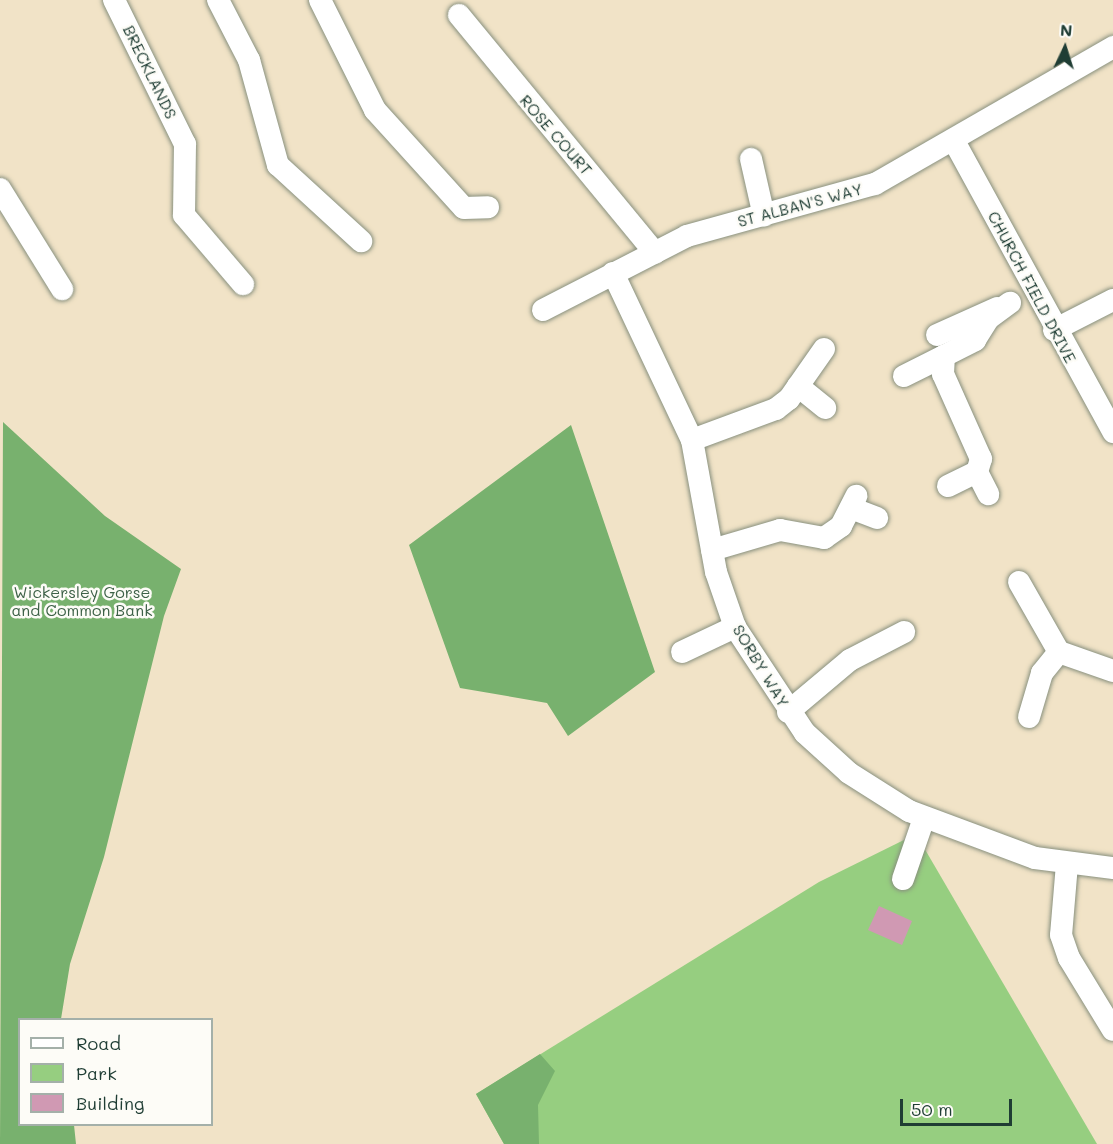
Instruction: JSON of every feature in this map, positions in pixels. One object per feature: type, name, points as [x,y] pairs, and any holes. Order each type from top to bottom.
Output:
[{"type":"street","name":"BRECKLANDS","points":[[114,0],[185,144],[184,215],[243,284]]},
{"type":"street","points":[[218,0],[249,60],[278,165],[362,241]]},
{"type":"street","points":[[320,0],[375,110],[464,208],[488,207]]},
{"type":"street","name":"ROSE COURT","points":[[459,15],[655,253]]},
{"type":"street","name":"ST ALBAN'S WAY","points":[[543,310],[687,236],[850,194],[954,141],[1112,49]]},
{"type":"street","name":"CHURCH FIELD DRIVE","points":[[954,141],[1054,330],[1113,432]]},
{"type":"street","points":[[751,159],[764,216]]},
{"type":"street","points":[[0,189],[62,290]]},
{"type":"street","name":"SORBY WAY","points":[[614,273],[692,440],[712,550],[735,627],[788,712],[849,773],[924,818],[1005,849],[1067,864],[1113,868]]},
{"type":"street","points":[[904,376],[940,346],[1010,303],[1034,292]]},
{"type":"street","points":[[1054,330],[1113,300]]},
{"type":"street","points":[[940,346],[943,374],[981,459],[977,472],[988,494]]},
{"type":"street","points":[[692,440],[761,417],[798,386],[824,349]]},
{"type":"street","points":[[798,386],[825,408]]},
{"type":"street","points":[[948,486],[977,472]]},
{"type":"street","points":[[712,550],[780,530],[824,538],[841,526],[853,502],[876,518]]},
{"type":"street","points":[[1019,582],[1059,652],[1113,671]]},
{"type":"street","points":[[682,652],[735,627]]},
{"type":"street","points":[[788,712],[850,660],[904,632]]},
{"type":"street","points":[[1029,717],[1042,673],[1059,652]]},
{"type":"street","points":[[903,879],[924,818]]},
{"type":"street","points":[[1067,864],[1061,935],[1069,958],[1113,1030]]},
{"type":"green space","name":"Wickersley Gorse and Common Bank","points":[[3,422],[105,516],[181,569],[164,616],[104,857],[70,964],[61,1018],[18,1018],[18,1126],[74,1126],[76,1144],[0,1144]]},
{"type":"green space","points":[[571,425],[655,672],[568,736],[547,703],[460,688],[409,545]]},
{"type":"green space","points":[[916,834],[1097,1144],[504,1144],[476,1094],[819,882]]},
{"type":"green space","points":[[540,1054],[555,1071],[538,1105],[539,1144],[504,1144],[476,1094]]},
{"type":"building","points":[[879,906],[912,921],[902,945],[868,930]]}]
